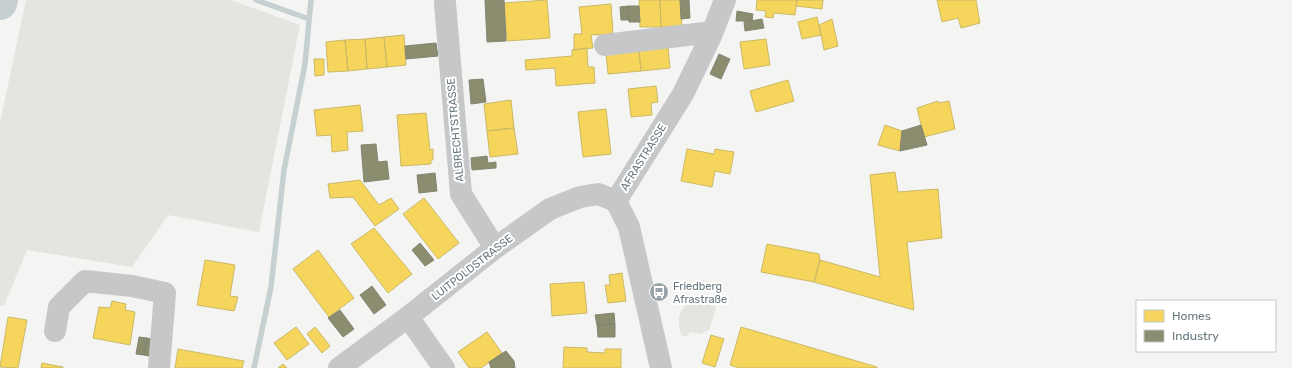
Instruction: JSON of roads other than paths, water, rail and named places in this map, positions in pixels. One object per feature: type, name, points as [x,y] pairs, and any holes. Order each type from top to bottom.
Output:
[{"type":"street","name":"AFRASTRASSE","points":[[661,368],[653,340],[629,227],[616,201],[683,94],[725,0]]},
{"type":"street","name":"ALBRECHTSTRASSE","points":[[445,3],[461,194],[495,248]]},
{"type":"street","points":[[605,45],[712,32]]},
{"type":"street","name":"LUITPOLDSTRASSE","points":[[339,368],[408,317],[495,248],[550,209],[580,197],[598,194],[616,201]]},
{"type":"street","points":[[55,331],[60,307],[85,281],[132,286],[165,293],[159,368]]},
{"type":"street","points":[[408,317],[444,368]]},
{"type":"waterway","points":[[256,0],[309,19]]},
{"type":"waterway","points":[[254,368],[271,287],[284,170],[305,64],[311,0]]},
{"type":"place","name":"Friedberg Afrastraße","points":[[659,292]]}]
